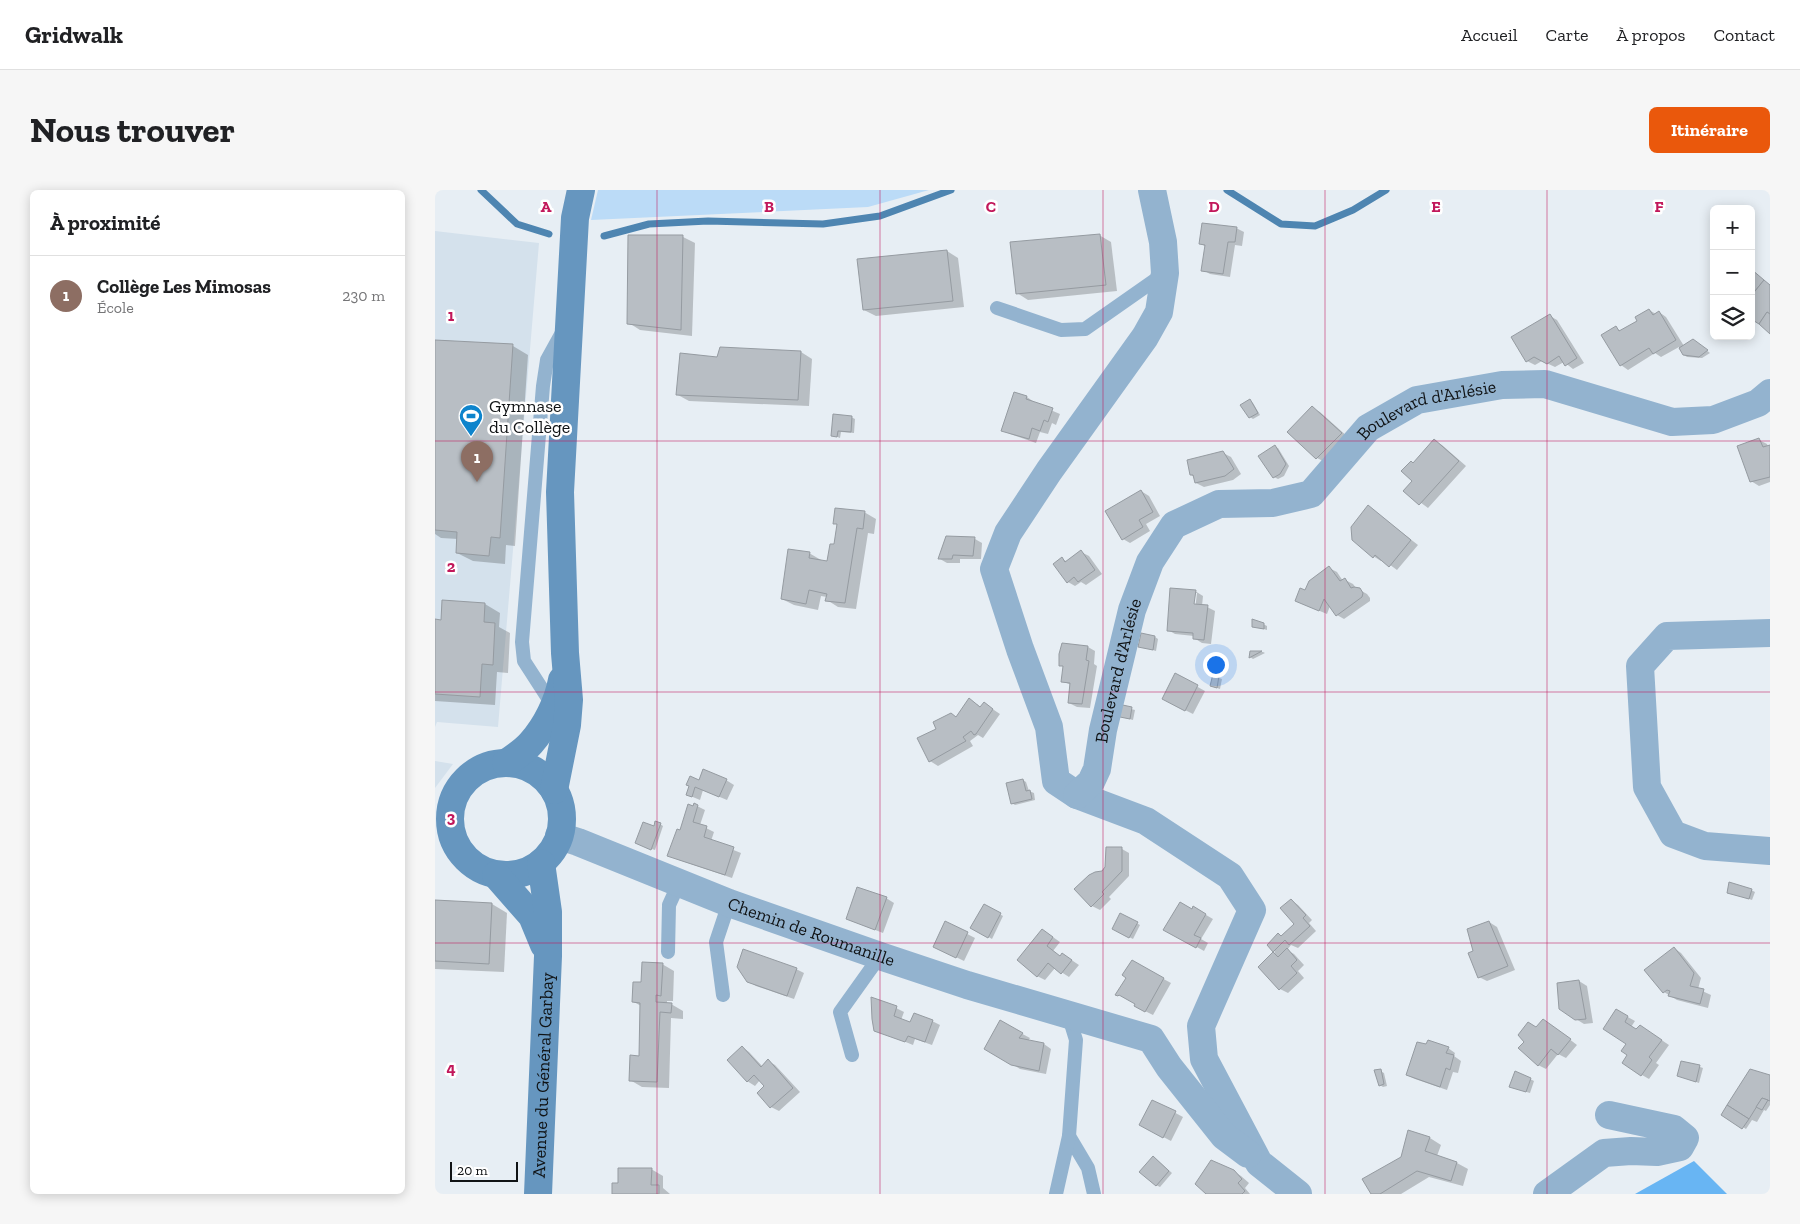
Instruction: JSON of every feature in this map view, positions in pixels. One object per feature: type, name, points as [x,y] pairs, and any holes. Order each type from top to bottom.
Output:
[{"type":"main road","points":[[554,790],[567,725],[569,700],[565,653],[560,492],[575,218],[581,190]]},
{"type":"main road","points":[[506,762],[531,743],[544,724],[561,685],[565,653]]},
{"type":"main road","points":[[506,762],[525,766],[542,776],[554,790],[561,812],[559,836],[549,855],[541,863],[527,871],[512,875],[497,874],[483,870],[471,864],[462,854],[452,837],[449,818],[444,806],[461,783],[474,772],[489,765],[506,762]]},
{"type":"main road","points":[[435,852],[462,854]]},
{"type":"main road","name":"Avenue du Général Garbay","points":[[539,1194],[548,912],[541,863]]},
{"type":"main road","name":"Avenue du Général Garbay","points":[[497,874],[532,916],[547,956]]},
{"type":"street","points":[[1152,190],[1163,242],[1165,273],[1159,312],[1145,337],[1008,533],[994,569],[1020,649],[1049,727],[1056,781],[1077,795],[1146,821],[1230,876],[1252,910],[1201,1026],[1204,1058],[1259,1163]]},
{"type":"street","name":"Boulevard d'Arlésie","points":[[1077,795],[1091,782],[1097,769],[1103,730],[1132,610],[1150,562],[1174,525],[1219,504],[1273,503],[1311,494],[1368,428],[1417,400],[1502,385],[1545,384],[1672,422],[1713,420],[1759,404],[1770,392]]},
{"type":"street","points":[[1770,633],[1667,636],[1640,666],[1647,786],[1673,834],[1705,846],[1770,851]]},
{"type":"street","name":"Chemin de Roumanille","points":[[559,836],[729,903],[880,956],[967,985],[1151,1039],[1169,1067],[1224,1136],[1297,1194]]},
{"type":"street","points":[[1547,1194],[1604,1153],[1664,1151],[1680,1148],[1685,1138],[1674,1128],[1609,1115]]},
{"type":"lane","points":[[997,308],[1061,330],[1085,329],[1165,273]]},
{"type":"lane","points":[[553,706],[524,661],[522,642],[543,386],[547,360],[569,321]]},
{"type":"lane","points":[[668,952],[669,905],[679,883]]},
{"type":"lane","points":[[723,995],[716,942],[729,903]]},
{"type":"lane","points":[[852,1055],[840,1012],[880,956]]},
{"type":"lane","points":[[1056,1194],[1069,1136],[1076,1040],[1068,1014]]},
{"type":"lane","points":[[1069,1136],[1088,1168],[1094,1194]]},
{"type":"shaded area","points":[[598,190],[929,190],[868,207],[591,220]]},
{"type":"shaded area","points":[[435,231],[539,243],[498,727],[437,722],[435,727]]},
{"type":"shaded area","points":[[435,761],[453,764],[435,788]]},
{"type":"shaded area","points":[[1694,1161],[1727,1194],[1635,1194]]},
{"type":"building","points":[[1202,223],[1237,227],[1235,242],[1228,242],[1223,274],[1201,271],[1205,245],[1199,244]]},
{"type":"building","points":[[1100,234],[1106,285],[1016,294],[1010,242]]},
{"type":"building","points":[[628,235],[683,235],[681,330],[627,324]]},
{"type":"building","points":[[947,250],[953,301],[863,310],[857,259]]},
{"type":"building","points":[[1755,272],[1764,280],[1755,291]]},
{"type":"building","points":[[1764,280],[1770,285],[1770,314],[1767,312],[1759,324],[1755,322],[1755,291]]},
{"type":"building","points":[[1649,309],[1653,315],[1659,311],[1676,340],[1653,354],[1649,348],[1620,366],[1601,335],[1616,326],[1619,331],[1637,321],[1635,317]]},
{"type":"building","points":[[1767,312],[1770,314],[1770,334],[1759,324]]},
{"type":"building","points":[[1550,314],[1577,358],[1565,366],[1559,356],[1547,364],[1534,357],[1526,362],[1511,337]]},
{"type":"building","points":[[1693,339],[1708,350],[1699,357],[1683,355],[1679,348]]},
{"type":"building","name":"Gymnase du Collège","points":[[435,340],[513,344],[500,538],[491,537],[489,556],[456,553],[457,532],[435,530]]},
{"type":"building","points":[[720,347],[801,351],[798,400],[676,395],[680,353],[717,357]]},
{"type":"building","points":[[1014,392],[1027,396],[1026,399],[1053,408],[1048,422],[1044,420],[1040,431],[1032,428],[1029,439],[1001,431]]},
{"type":"building","points":[[1250,399],[1258,413],[1249,418],[1240,405]]},
{"type":"building","points":[[1312,406],[1342,433],[1316,459],[1287,432]]},
{"type":"building","points":[[833,414],[852,416],[851,432],[838,431],[837,437],[831,436]]},
{"type":"building","points":[[1759,438],[1763,447],[1770,445],[1770,477],[1750,482],[1737,446]]},
{"type":"building","points":[[1434,439],[1459,461],[1419,505],[1403,491],[1412,481],[1401,471],[1411,461],[1413,463]]},
{"type":"building","points":[[1275,445],[1286,464],[1280,474],[1273,478],[1258,456]]},
{"type":"building","points":[[1223,451],[1234,469],[1225,476],[1195,483],[1193,475],[1190,475],[1187,460]]},
{"type":"building","points":[[1141,490],[1153,512],[1139,520],[1143,527],[1122,540],[1105,511]]},
{"type":"building","points":[[1368,505],[1411,540],[1389,567],[1375,555],[1373,558],[1352,540],[1351,527]]},
{"type":"building","points":[[835,508],[865,511],[863,529],[857,528],[845,603],[825,601],[827,594],[809,590],[806,604],[781,599],[788,549],[810,552],[809,558],[827,561],[830,544],[834,544],[837,524],[833,524]]},
{"type":"building","points":[[946,536],[975,537],[973,556],[953,555],[952,559],[938,559]]},
{"type":"building","points":[[1081,550],[1095,570],[1078,582],[1074,577],[1067,583],[1053,564],[1062,557],[1065,562]]},
{"type":"building","points":[[1329,566],[1340,581],[1345,578],[1351,588],[1360,588],[1363,593],[1362,597],[1336,616],[1324,599],[1319,611],[1295,601],[1300,588],[1305,590],[1309,581]]},
{"type":"building","points":[[1170,588],[1196,590],[1194,604],[1208,605],[1204,640],[1193,639],[1193,633],[1167,631]]},
{"type":"building","points":[[442,600],[485,603],[484,622],[495,623],[493,665],[482,664],[480,697],[435,694],[435,619],[441,620]]},
{"type":"building","points":[[1252,619],[1264,623],[1264,629],[1252,627]]},
{"type":"building","points":[[1141,633],[1155,636],[1153,650],[1138,647]]},
{"type":"building","points":[[1062,643],[1088,646],[1086,660],[1089,661],[1082,704],[1068,703],[1070,683],[1061,682],[1063,666],[1059,666],[1059,654]]},
{"type":"building","points":[[1250,651],[1262,651],[1249,658]]},
{"type":"building","points":[[1175,673],[1198,685],[1185,711],[1162,699]]},
{"type":"building","points":[[1213,674],[1219,676],[1217,688],[1210,686]]},
{"type":"building","points":[[969,698],[980,707],[984,702],[993,709],[976,734],[974,735],[971,731],[963,737],[966,741],[929,762],[917,738],[936,729],[933,722],[951,713],[956,717]]},
{"type":"building","points":[[1118,704],[1132,707],[1130,719],[1115,716]]},
{"type":"building","points":[[703,769],[727,779],[719,797],[695,787],[692,797],[686,795],[689,786],[686,785],[690,776],[699,780]]},
{"type":"building","points":[[1023,779],[1026,791],[1030,790],[1032,799],[1011,804],[1006,783]]},
{"type":"building","points":[[694,803],[698,805],[693,822],[707,826],[704,837],[734,847],[725,875],[667,856],[677,829],[680,830],[688,804],[693,806]]},
{"type":"building","points":[[655,821],[661,823],[651,850],[635,843],[643,822],[654,826]]},
{"type":"building","points":[[1106,847],[1122,847],[1122,871],[1091,907],[1074,889],[1089,875],[1102,871],[1105,867]]},
{"type":"building","points":[[1729,882],[1752,889],[1749,899],[1727,893]]},
{"type":"building","points":[[857,887],[887,897],[875,930],[846,919]]},
{"type":"building","points":[[1291,899],[1306,915],[1303,918],[1310,926],[1289,945],[1285,940],[1273,952],[1267,945],[1278,933],[1281,936],[1294,924],[1280,908]]},
{"type":"building","points":[[435,900],[492,903],[489,964],[435,961]]},
{"type":"building","points":[[1180,902],[1192,909],[1193,906],[1206,914],[1194,935],[1201,938],[1196,948],[1163,930]]},
{"type":"building","points":[[984,904],[1001,913],[988,938],[970,928]]},
{"type":"building","points":[[1120,913],[1138,922],[1129,938],[1112,929]]},
{"type":"building","points":[[945,921],[968,932],[956,958],[933,947]]},
{"type":"building","points":[[1489,921],[1508,966],[1478,978],[1468,953],[1473,951],[1467,929]]},
{"type":"building","points":[[1042,929],[1053,937],[1047,946],[1060,956],[1062,953],[1072,960],[1061,974],[1048,963],[1037,977],[1017,960]]},
{"type":"building","points":[[1674,947],[1694,973],[1690,986],[1704,989],[1700,1004],[1668,996],[1670,991],[1667,990],[1663,993],[1644,970]]},
{"type":"building","points":[[1287,948],[1297,960],[1291,966],[1297,973],[1279,990],[1258,967],[1273,952],[1278,957]]},
{"type":"building","points":[[743,949],[797,968],[787,996],[747,982],[737,967]]},
{"type":"building","points":[[1132,960],[1164,978],[1145,1012],[1134,1006],[1135,1004],[1119,995],[1115,995],[1126,978],[1122,975]]},
{"type":"building","points":[[642,962],[663,963],[661,996],[656,995],[656,1002],[672,1003],[671,1013],[660,1012],[657,1082],[629,1081],[630,1055],[639,1056],[640,1003],[632,1002],[633,982],[641,982]]},
{"type":"building","points":[[1579,980],[1586,1019],[1575,1020],[1559,1009],[1557,983]]},
{"type":"building","points":[[871,997],[897,1006],[894,1016],[910,1022],[914,1013],[933,1020],[925,1042],[908,1036],[905,1042],[874,1031]]},
{"type":"building","points":[[1616,1009],[1628,1016],[1625,1022],[1636,1029],[1640,1025],[1662,1040],[1649,1057],[1652,1060],[1641,1076],[1622,1063],[1627,1055],[1621,1051],[1626,1044],[1603,1029]]},
{"type":"building","points":[[1543,1019],[1571,1039],[1558,1055],[1551,1049],[1538,1066],[1518,1048],[1524,1042],[1518,1035],[1528,1022],[1536,1027]]},
{"type":"building","points":[[1000,1020],[1023,1033],[1019,1038],[1044,1043],[1039,1071],[1011,1065],[984,1049]]},
{"type":"building","points":[[1428,1040],[1449,1047],[1446,1053],[1454,1055],[1450,1070],[1446,1068],[1440,1087],[1406,1075],[1417,1042],[1426,1044]]},
{"type":"building","points":[[742,1046],[761,1067],[768,1059],[793,1088],[770,1108],[757,1093],[764,1086],[754,1075],[747,1082],[727,1060]]},
{"type":"building","points":[[1681,1061],[1700,1065],[1696,1082],[1677,1076]]},
{"type":"building","points":[[1381,1069],[1384,1084],[1379,1086],[1374,1070]]},
{"type":"building","points":[[1750,1069],[1770,1075],[1770,1101],[1762,1098],[1749,1119],[1727,1105]]},
{"type":"building","points":[[1515,1071],[1531,1078],[1526,1092],[1509,1087]]},
{"type":"building","points":[[1762,1098],[1768,1100],[1762,1110],[1756,1107]]},
{"type":"building","points":[[1152,1100],[1176,1111],[1163,1138],[1139,1125]]},
{"type":"building","points":[[1727,1105],[1749,1119],[1742,1129],[1721,1115]]},
{"type":"building","points":[[1408,1130],[1430,1137],[1425,1151],[1457,1162],[1451,1181],[1417,1171],[1380,1194],[1371,1194],[1362,1179],[1401,1157]]},
{"type":"building","points":[[1153,1156],[1169,1171],[1156,1186],[1139,1172]]},
{"type":"building","points":[[1211,1160],[1234,1170],[1242,1179],[1238,1183],[1245,1191],[1242,1194],[1206,1194],[1195,1184]]},
{"type":"building","points":[[618,1168],[652,1168],[651,1185],[659,1185],[659,1194],[612,1194],[612,1183],[618,1183]]},
{"type":"waterway","points":[[481,190],[517,224],[549,234]]},
{"type":"waterway","points":[[604,236],[649,224],[708,221],[823,224],[880,216],[951,190]]},
{"type":"waterway","points":[[1227,190],[1281,224],[1315,226],[1353,210],[1386,190]]},
{"type":"place","name":"Gymnase du Collège","points":[[471,437]]},
{"type":"place","name":"Collège Les Mimosas","points":[[477,482]]}]
